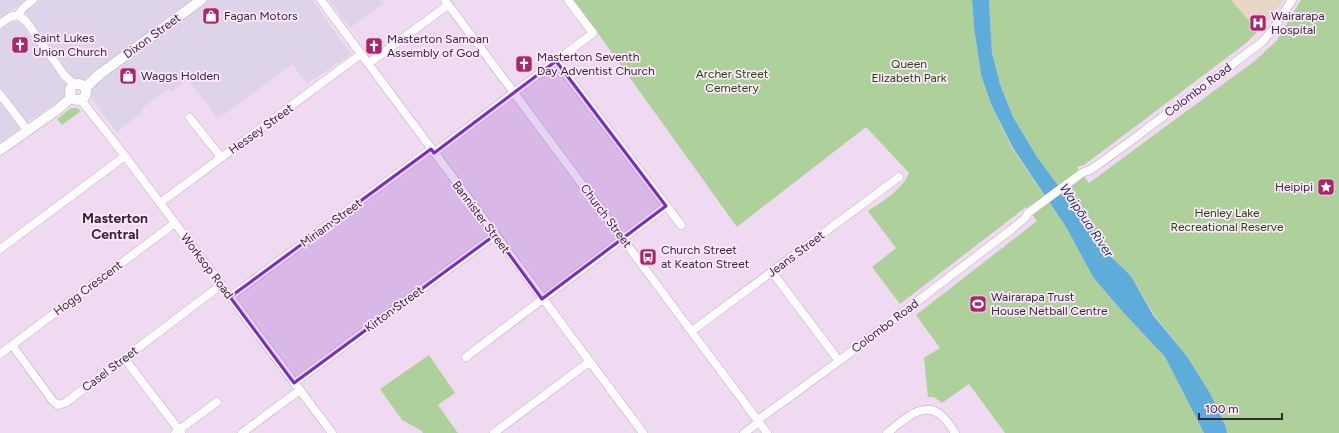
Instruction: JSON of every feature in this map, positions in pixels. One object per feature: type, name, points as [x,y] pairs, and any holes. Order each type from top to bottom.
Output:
[{"type":"main road","name":"Dixon Street","points":[[85,88],[100,74],[201,0]]},
{"type":"main road","points":[[0,150],[58,109],[86,94],[85,88],[81,85],[75,85],[71,89],[76,98]]},
{"type":"street","points":[[0,24],[10,17],[18,15],[23,8],[33,0]]},
{"type":"street","name":"Bannister Street","points":[[321,0],[643,433]]},
{"type":"street","name":"Miriam Street","points":[[230,297],[514,93],[593,33],[568,0]]},
{"type":"street","name":"Colombo Road","points":[[744,433],[762,417],[839,361],[1028,216],[1262,42],[1274,28],[1292,0]]},
{"type":"street","points":[[368,64],[446,2]]},
{"type":"street","name":"Church Street","points":[[446,2],[767,433]]},
{"type":"street","points":[[18,15],[26,21],[64,75],[75,85]]},
{"type":"street","name":"Hessey Street","points":[[160,203],[361,54]]},
{"type":"street","points":[[556,61],[681,225]]},
{"type":"street","points":[[0,94],[27,130]]},
{"type":"street","name":"Worksop Road","points":[[76,98],[125,156],[332,433]]},
{"type":"street","points":[[190,118],[222,158]]},
{"type":"street","points":[[0,249],[125,156]]},
{"type":"street","name":"Jeans Street","points":[[692,331],[899,177]]},
{"type":"street","points":[[466,357],[666,206]]},
{"type":"street","name":"Hogg Crescent","points":[[0,354],[175,223]]},
{"type":"street","name":"Kirton Street","points":[[294,383],[495,235]]},
{"type":"street","points":[[772,272],[839,361]]},
{"type":"street","name":"Casel Street","points":[[12,345],[53,401],[58,405],[65,403],[221,285]]},
{"type":"street","points":[[124,358],[178,432],[217,402]]},
{"type":"street","points":[[494,433],[589,362]]},
{"type":"street","points":[[242,433],[300,390]]},
{"type":"street","points":[[887,433],[914,412],[924,409],[933,410],[943,416],[955,433]]},
{"type":"highlighted area","points":[[556,61],[666,206],[542,299],[495,235],[294,383],[230,297],[431,149],[434,153]]},
{"type":"shaded area","points":[[0,0],[26,0],[0,19]]},
{"type":"shaded area","points":[[39,0],[193,0],[81,82],[74,81],[25,13],[25,11]]},
{"type":"shaded area","points":[[209,0],[312,0],[351,54],[307,84],[292,64],[218,119],[188,80],[172,92],[169,88],[141,109],[143,112],[116,132],[90,96],[91,91],[101,78]]},
{"type":"shaded area","points":[[329,0],[382,0],[384,3],[350,28]]},
{"type":"shaded area","name":"Wairarapa Hospital","points":[[1231,0],[1283,0],[1273,15],[1258,31]]},
{"type":"shaded area","points":[[12,22],[19,22],[67,85],[68,89],[68,92],[58,102],[27,122],[0,87],[0,31]]},
{"type":"shaded area","points":[[0,102],[20,128],[0,142]]},
{"type":"green space","points":[[574,0],[972,0],[974,27],[981,75],[991,104],[1012,148],[1066,227],[1093,277],[1121,310],[1165,357],[1204,433],[1005,433],[969,384],[942,403],[934,397],[928,397],[924,358],[940,348],[916,315],[1037,221],[1026,207],[900,304],[872,267],[896,248],[868,211],[897,190],[902,185],[909,173],[866,127],[737,227]]},
{"type":"green space","name":"Henley Lake Recreational Reserve","points":[[989,0],[1231,0],[1258,31],[1245,44],[1084,165],[1077,167],[1089,183],[1256,60],[1277,40],[1301,0],[1339,0],[1339,433],[1227,433],[1226,427],[1210,393],[1186,355],[1154,315],[1131,276],[1110,256],[1037,157],[1013,117],[1000,84],[992,53]]},
{"type":"green space","points":[[71,108],[77,108],[81,111],[62,125],[57,119]]},
{"type":"green space","points":[[429,355],[455,393],[438,405],[458,433],[423,433],[402,420],[380,389]]},
{"type":"water","points":[[972,0],[989,0],[992,53],[1000,84],[1013,117],[1037,157],[1110,256],[1131,276],[1153,315],[1186,355],[1210,393],[1226,427],[1227,433],[1204,433],[1165,357],[1121,310],[1093,277],[1066,227],[1013,148],[991,104],[981,75],[974,27]]},
{"type":"place","name":"Fagan Motors","points":[[211,16]]},
{"type":"place","name":"Wairarapa Hospital","points":[[1258,23]]},
{"type":"place","name":"Saint Lukes Union Church","points":[[20,45]]},
{"type":"place","name":"Masterton Samoan Assembly of God","points":[[374,46]]},
{"type":"place","name":"Masterton Seventh Day Adventist Church","points":[[524,64]]},
{"type":"place","name":"Waggs Holden","points":[[128,76]]},
{"type":"place","name":"Heipipi","points":[[1326,187]]},
{"type":"place","name":"Church Street at Keaton Street","points":[[648,257]]},
{"type":"place","name":"Wairarapa Trust House Netball Centre","points":[[978,304]]},
{"type":"district","name":"Masterton Central","points":[[115,226]]},
{"type":"park label","name":"Queen Elizabeth Park","points":[[909,71]]},
{"type":"park label","name":"Archer Street Cemetery","points":[[732,81]]},
{"type":"water label","name":"Waipōua River","points":[[1087,220]]}]
